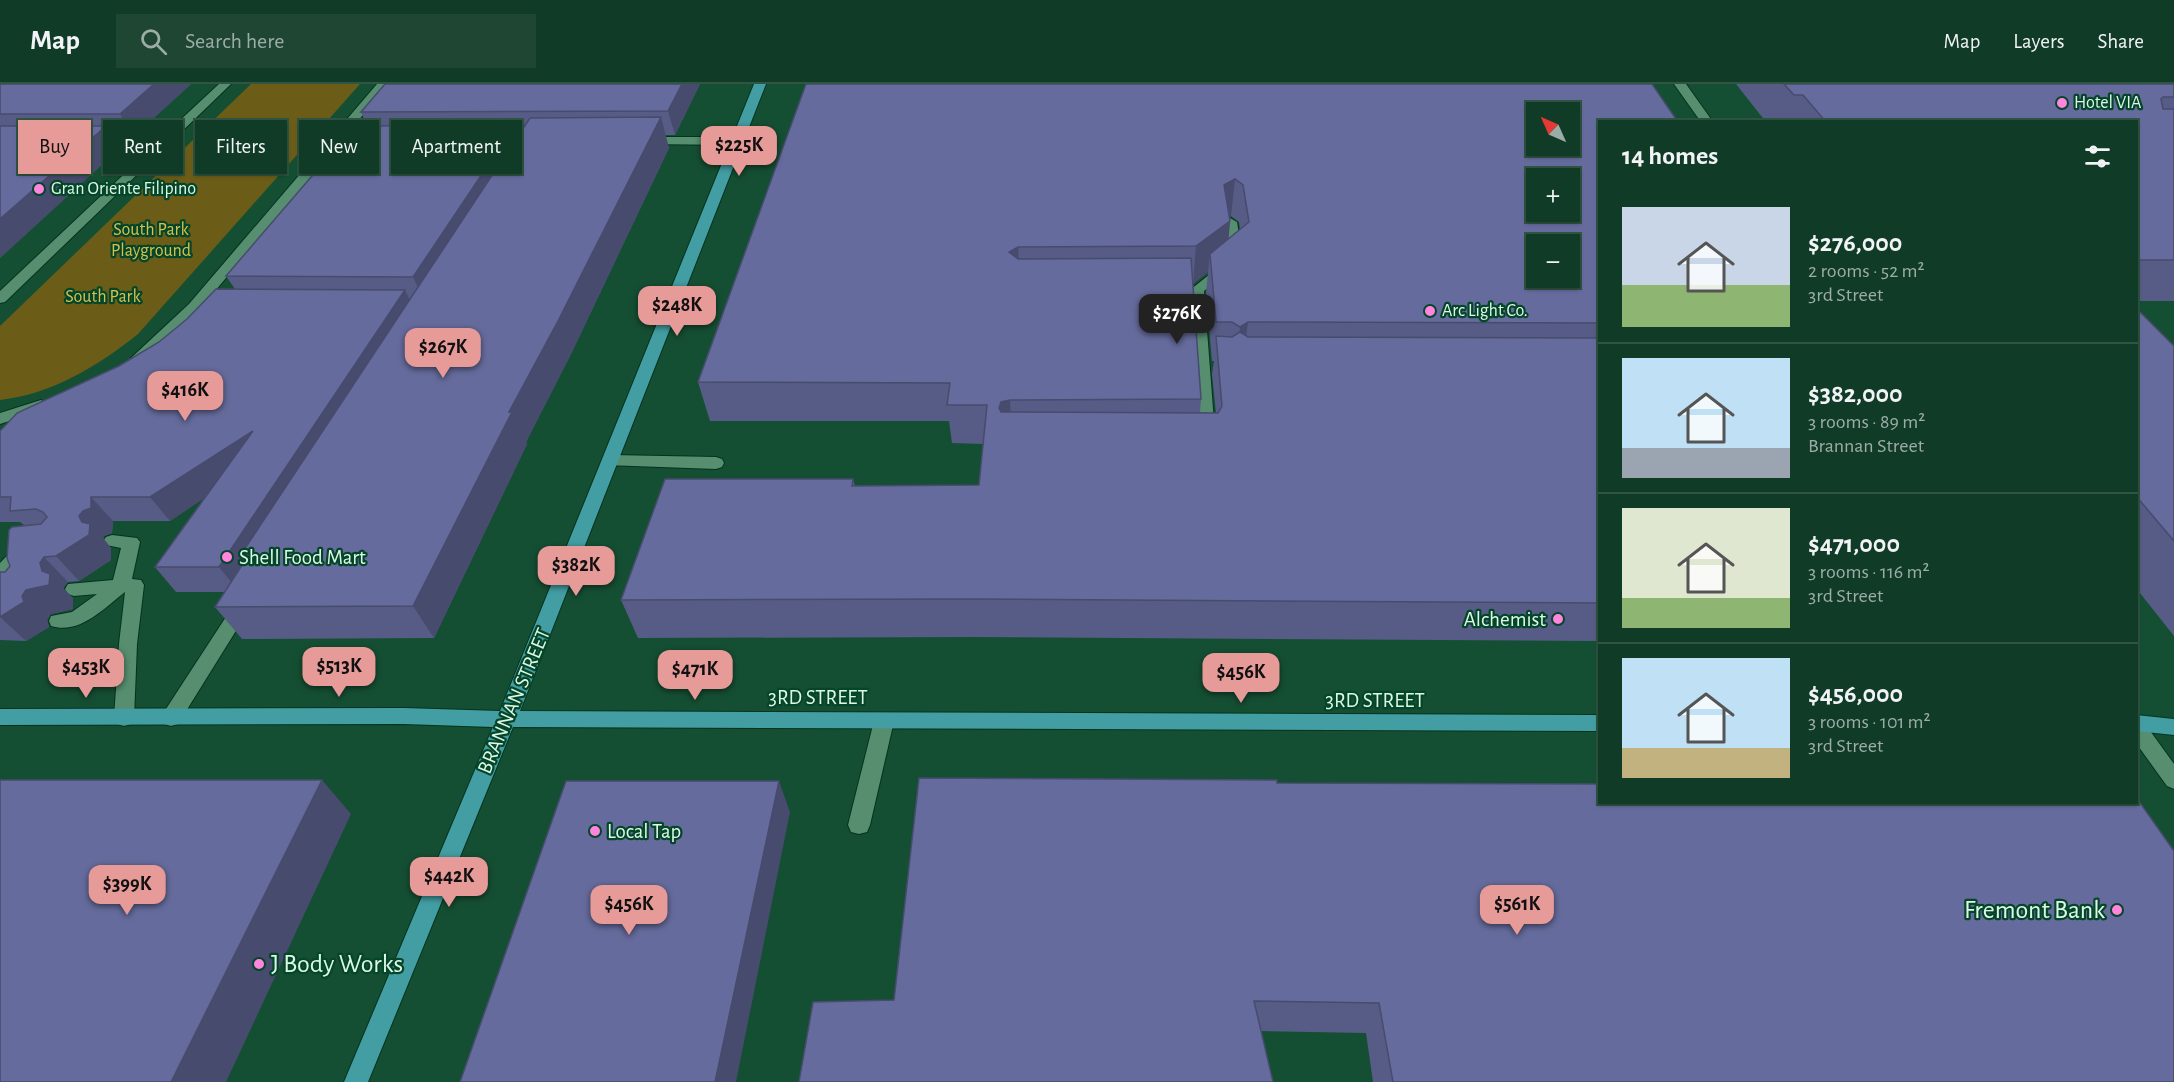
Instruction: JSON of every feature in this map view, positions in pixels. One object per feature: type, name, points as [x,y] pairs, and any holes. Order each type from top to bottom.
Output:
[{"type":"main road","name":"BRANNAN STREET","points":[[356,1082],[612,461],[760,84]]},
{"type":"main road","name":"3RD STREET","points":[[0,717],[404,716],[506,719],[1598,723]]},
{"type":"main road","points":[[2138,725],[2174,727]]},
{"type":"street","points":[[183,123],[225,84]]},
{"type":"street","points":[[352,120],[383,84]]},
{"type":"street","points":[[1680,84],[1706,120]]},
{"type":"street","points":[[632,141],[738,141]]},
{"type":"street","points":[[0,299],[129,174]]},
{"type":"street","points":[[122,369],[153,347],[194,307],[307,174]]},
{"type":"street","points":[[1196,445],[1208,445],[1203,367],[1192,290],[1236,260],[1230,222]]},
{"type":"street","points":[[194,307],[213,307]]},
{"type":"street","points":[[1203,367],[1219,368]]},
{"type":"street","points":[[0,419],[51,401]]},
{"type":"street","points":[[612,461],[716,464]]},
{"type":"street","points":[[58,621],[76,619],[122,586],[132,542],[112,541]]},
{"type":"street","points":[[4,584],[29,543],[38,543]]},
{"type":"street","points":[[74,589],[135,585],[128,644],[124,718]]},
{"type":"street","points":[[171,718],[250,594]]},
{"type":"street","points":[[859,825],[884,721]]},
{"type":"street","points":[[2138,728],[2174,780]]},
{"type":"green space","name":"South Park","points":[[251,84],[360,84],[328,120],[299,120],[299,153],[287,166],[287,120],[214,120]]},
{"type":"green space","name":"South Park","points":[[195,138],[195,174],[280,174],[138,334],[107,357],[74,377],[38,392],[0,400],[0,326],[158,174],[183,174],[183,150]]},
{"type":"building","points":[[0,84],[154,84],[120,114],[0,114]]},
{"type":"building","points":[[385,84],[682,84],[668,111],[361,112]]},
{"type":"building","points":[[806,84],[1652,84],[1677,120],[1598,120],[1598,323],[1248,322],[1240,327],[1232,322],[1216,322],[1210,254],[1249,222],[1243,185],[1235,179],[1224,185],[1230,221],[1196,246],[1018,247],[1009,252],[1018,259],[1191,258],[1201,399],[1010,400],[1001,402],[999,408],[1001,412],[1218,413],[1222,406],[1216,336],[1232,337],[1240,332],[1248,337],[1598,338],[1598,603],[969,599],[621,600],[665,479],[853,479],[852,486],[979,485],[987,405],[947,405],[950,383],[698,382]]},
{"type":"building","points":[[1784,84],[2174,84],[2174,97],[2161,99],[2163,109],[2174,109],[2174,260],[2138,260],[2138,120],[1824,120],[1803,95],[1794,95]]},
{"type":"building","points":[[661,117],[558,321],[509,412],[512,412],[413,606],[215,607],[246,559],[238,559],[493,174],[522,174],[522,130],[530,118]]},
{"type":"building","points":[[0,126],[18,126],[18,174],[51,174],[0,219]]},
{"type":"building","points":[[91,126],[103,126],[91,139]]},
{"type":"building","points":[[379,126],[391,126],[391,174],[482,174],[413,277],[226,276],[314,174],[379,174]]},
{"type":"building","points":[[216,289],[405,290],[219,567],[155,567],[253,431],[150,497],[91,497],[91,508],[83,511],[79,516],[82,522],[90,524],[89,535],[56,556],[44,557],[40,563],[42,571],[50,574],[49,585],[26,590],[22,596],[24,602],[0,617],[0,572],[5,572],[10,566],[7,558],[9,530],[12,527],[41,524],[47,517],[36,509],[10,511],[11,497],[0,497],[0,431],[17,413],[119,366],[159,342],[187,319]]},
{"type":"building","points":[[2138,310],[2174,346],[2174,541],[2138,498]]},
{"type":"building","points":[[919,778],[1277,780],[1277,783],[1598,784],[1598,804],[2138,804],[2138,800],[2174,851],[2174,1082],[1393,1082],[1379,1003],[1254,1001],[1273,1082],[799,1082],[813,1002],[894,1000]]},
{"type":"building","points":[[0,780],[322,780],[171,1082],[0,1082]]},
{"type":"building","points":[[566,781],[779,781],[715,1082],[460,1082]]},
{"type":"place","name":"Hotel VIA","points":[[2062,103]]},
{"type":"place","name":"Gran Oriente Filipino","points":[[39,189]]},
{"type":"place","name":"Arc Light Co.","points":[[1430,311]]},
{"type":"place","name":"Shell Food Mart","points":[[227,557]]},
{"type":"place","name":"Alchemist","points":[[1558,619]]},
{"type":"place","name":"Local Tap","points":[[595,831]]},
{"type":"place","name":"Fremont Bank","points":[[2117,910]]},
{"type":"place","name":"J Body Works","points":[[259,964]]},
{"type":"park label","name":"South Park Playground","points":[[151,240]]}]
